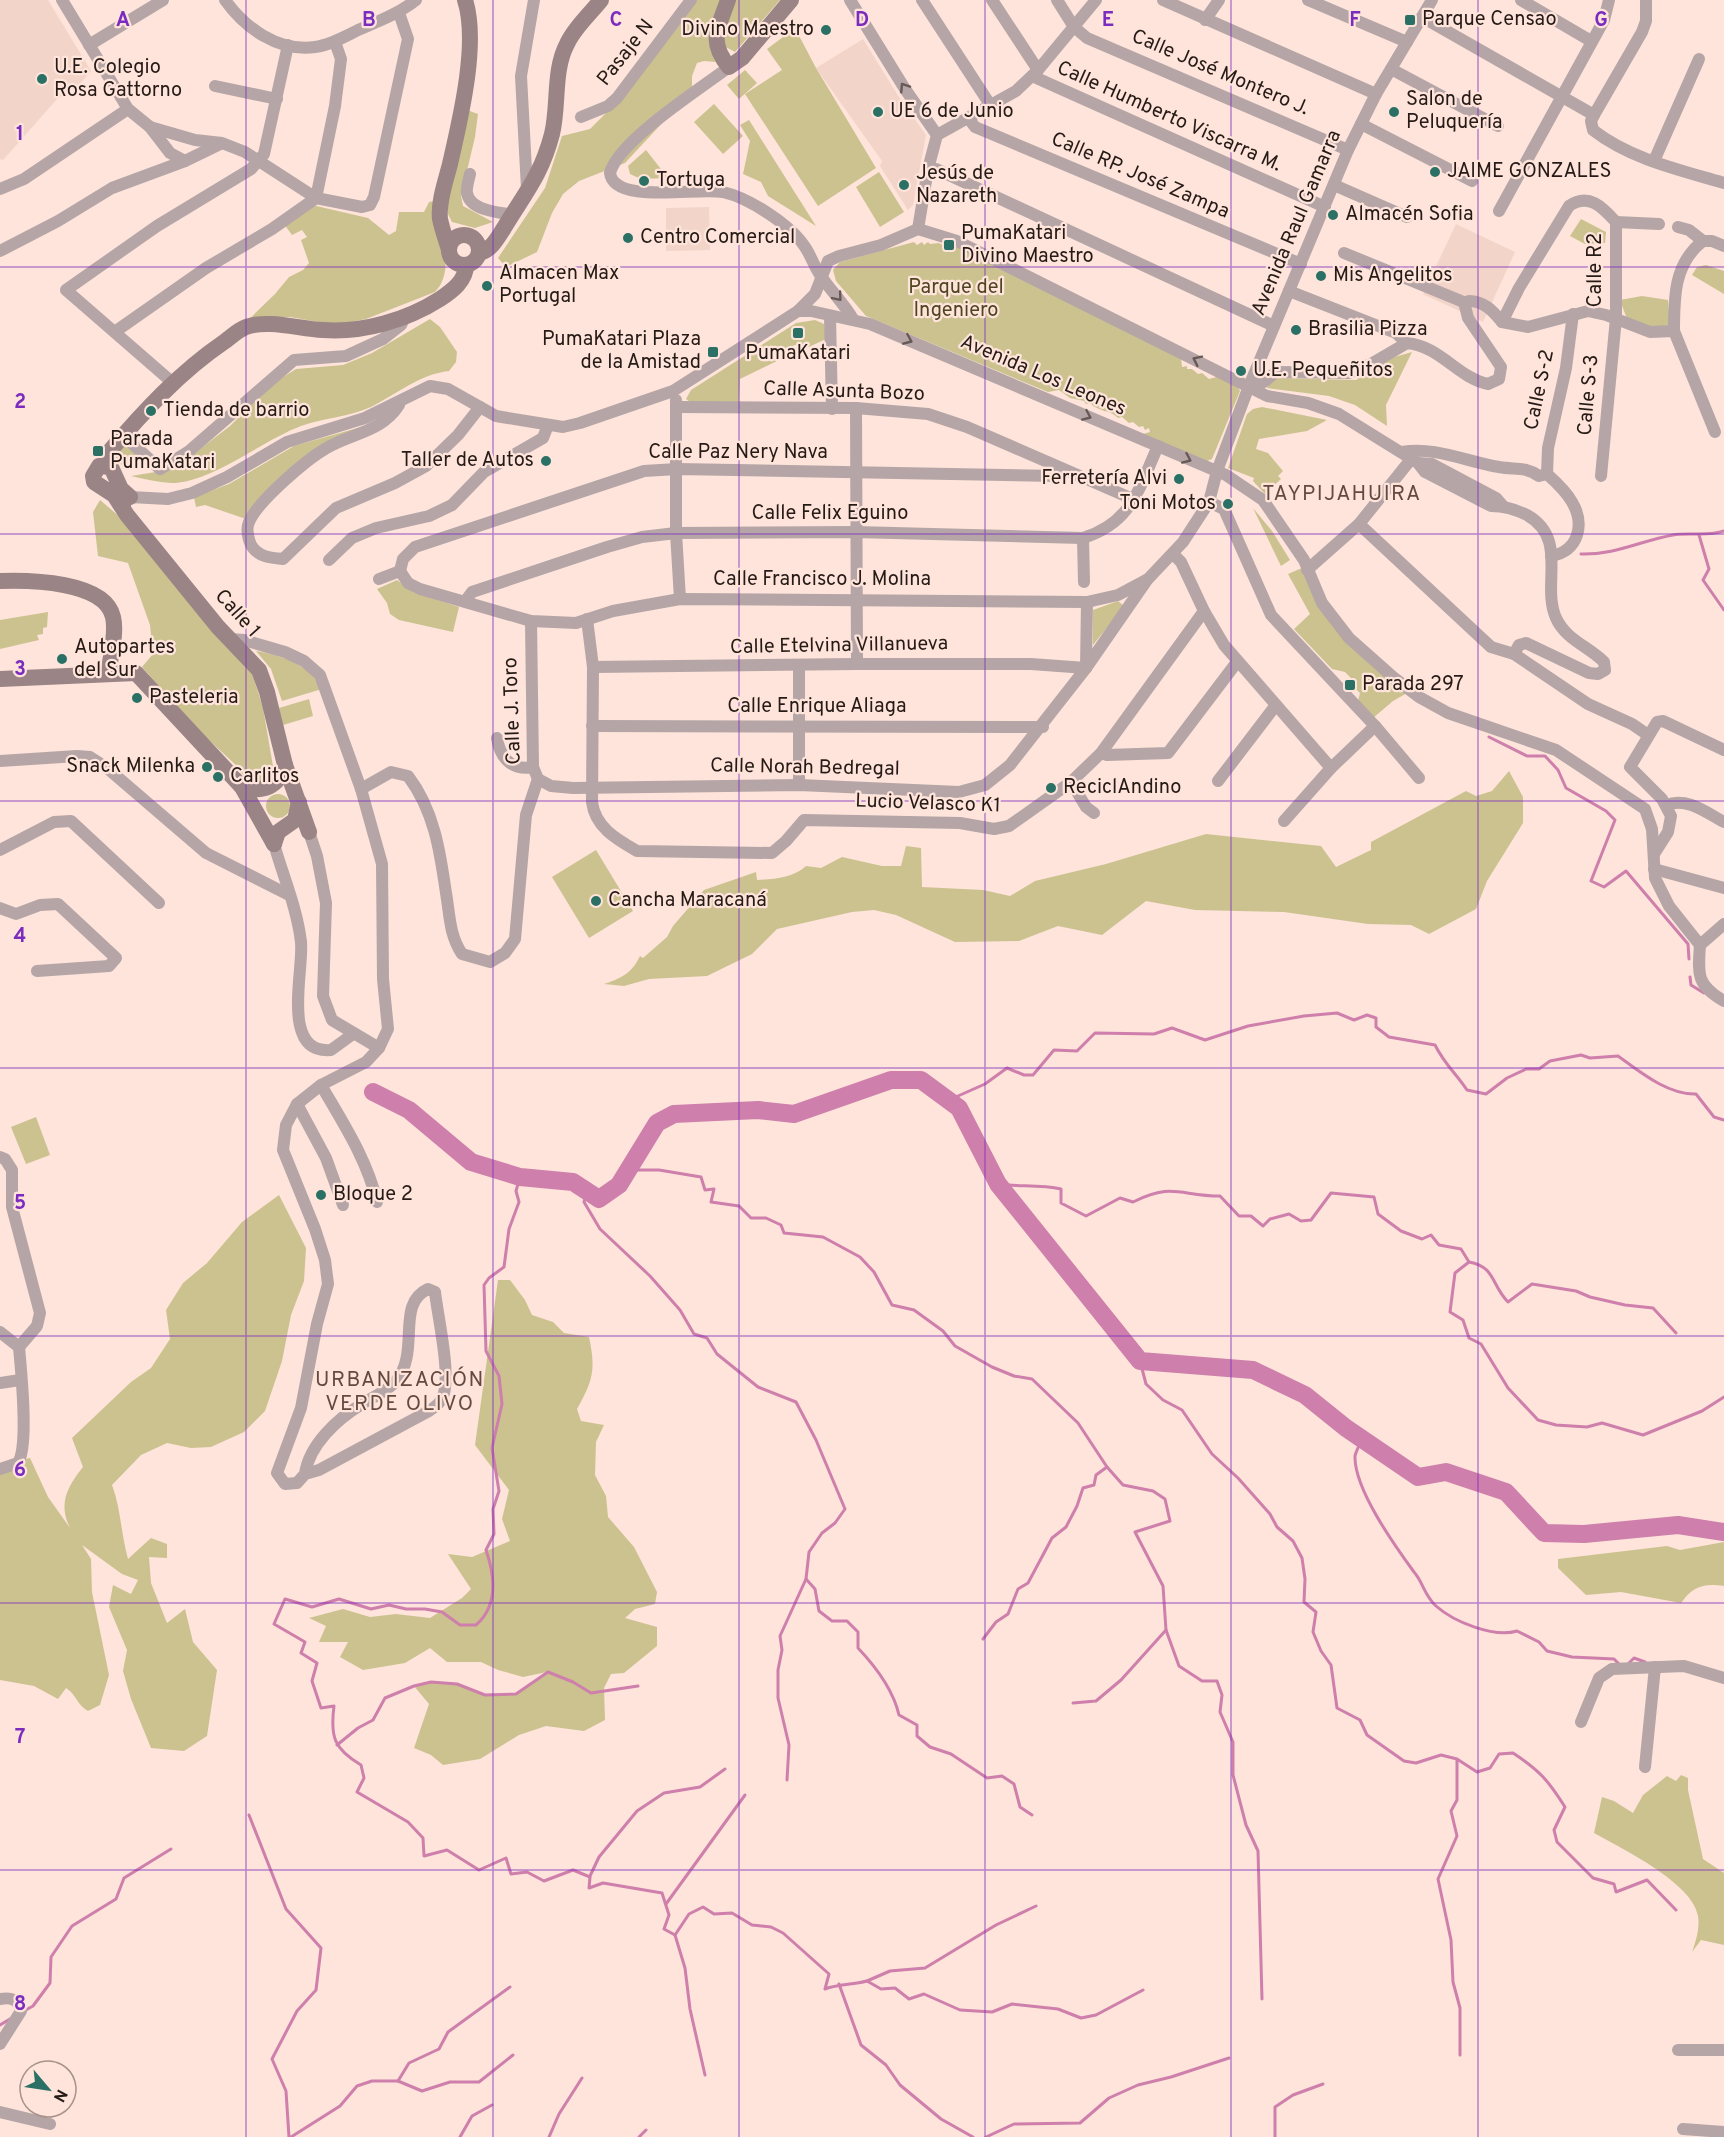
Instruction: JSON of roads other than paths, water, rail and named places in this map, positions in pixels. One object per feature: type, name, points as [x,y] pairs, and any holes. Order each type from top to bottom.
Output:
[{"type":"main road","points":[[124,436],[173,382],[202,357],[245,328],[260,324],[334,331],[360,329],[405,317],[440,299],[460,282],[466,271],[456,258],[440,217],[465,81],[469,37],[468,10],[465,0]]},
{"type":"main road","points":[[456,258],[474,261],[479,253],[491,247],[527,196],[540,170],[552,132],[561,61],[567,43],[601,0]]},
{"type":"main road","points":[[728,0],[716,41],[721,57],[729,67],[742,58],[791,0]]},
{"type":"main road","points":[[441,209],[453,228],[478,243],[479,253]]},
{"type":"main road","points":[[456,258],[453,240],[508,222]]},
{"type":"main road","name":"Calle 1","points":[[124,436],[109,452],[108,477],[114,495],[127,507],[218,627],[254,664],[262,677],[285,765],[309,832]]},
{"type":"main road","points":[[0,581],[25,580],[68,586],[92,593],[105,602],[113,615],[109,672]]},
{"type":"main road","points":[[0,679],[109,672],[128,672],[142,678],[242,787],[274,844]]},
{"type":"main road","points":[[285,765],[283,773],[267,788],[257,803],[260,818],[270,827],[300,826],[309,832]]},
{"type":"main road","points":[[242,787],[284,786],[297,798],[298,814],[276,836],[274,844]]},
{"type":"street","points":[[62,0],[128,109],[150,127],[170,153],[185,161]]},
{"type":"street","points":[[89,45],[163,0]]},
{"type":"street","points":[[225,0],[250,28],[276,42],[315,47],[334,42],[399,13],[416,0]]},
{"type":"street","points":[[527,196],[527,146],[521,76],[534,0]]},
{"type":"street","name":"Pasaje N","points":[[581,117],[609,106],[617,98],[690,0]]},
{"type":"street","points":[[850,0],[904,89],[937,135]]},
{"type":"street","points":[[922,0],[991,106]]},
{"type":"street","name":"Calle Humberto Viscarra M.","points":[[992,0],[1035,73],[1325,207]]},
{"type":"street","name":"Calle José Montero J.","points":[[1057,0],[1074,27],[1087,38],[1348,150]]},
{"type":"street","points":[[918,229],[928,169],[937,135],[1016,91],[1035,73],[1096,0]]},
{"type":"street","points":[[1163,0],[1376,94]]},
{"type":"street","points":[[1205,20],[1219,0]]},
{"type":"street","points":[[1308,0],[1407,42]]},
{"type":"street","name":"Avenida Raul Gamarra","points":[[1217,471],[1249,386],[1348,150],[1376,94],[1432,0]]},
{"type":"street","points":[[1521,0],[1591,41]]},
{"type":"street","points":[[1499,211],[1564,96],[1607,12],[1609,0]]},
{"type":"street","points":[[1646,0],[1646,21],[1642,32],[1594,115],[1591,126],[1595,132],[1615,145],[1654,161],[1724,183]]},
{"type":"street","points":[[150,127],[195,140],[222,143],[258,160],[316,198],[362,207],[370,205],[374,197],[408,39],[399,13]]},
{"type":"street","points":[[1422,17],[1594,115]]},
{"type":"street","points":[[116,331],[206,268],[273,229],[316,198],[335,106],[341,59],[334,42]]},
{"type":"street","points":[[173,382],[66,290],[157,226],[243,175],[264,154],[288,45]]},
{"type":"street","points":[[1654,161],[1699,59]]},
{"type":"street","points":[[729,67],[638,137],[614,162],[610,179],[616,187],[630,191],[720,191],[755,205],[804,244],[821,277],[840,298],[853,319]]},
{"type":"street","points":[[1391,69],[1498,126]]},
{"type":"street","points":[[215,86],[277,99]]},
{"type":"street","points":[[0,189],[24,179],[128,109]]},
{"type":"street","name":"Calle RP. José Zampa","points":[[969,119],[975,127],[1301,264]]},
{"type":"street","points":[[1361,124],[1472,180]]},
{"type":"street","points":[[0,250],[58,221],[120,184],[185,161],[222,143]]},
{"type":"street","points":[[928,169],[936,169],[1274,326]]},
{"type":"street","points":[[470,174],[467,193],[472,202],[508,222]]},
{"type":"street","points":[[1334,185],[1407,217]]},
{"type":"street","points":[[1502,322],[1519,288],[1569,206],[1577,200],[1587,199],[1598,205],[1616,222],[1659,224]]},
{"type":"street","name":"Calle R2","points":[[1616,222],[1616,318]]},
{"type":"street","points":[[1678,227],[1689,230],[1703,241],[1712,241],[1724,246]]},
{"type":"street","points":[[127,507],[192,493],[227,477],[287,442],[365,418],[430,386],[439,386],[496,416],[563,427],[674,391],[798,311],[815,294],[828,261],[882,245],[918,229],[957,241],[1267,396],[1308,403],[1339,414],[1411,458],[1432,464],[1496,498],[1503,506],[1519,511],[1539,525],[1546,533],[1551,556],[1555,616],[1567,634],[1604,662],[1605,670],[1598,674],[1589,673],[1526,643],[1519,645],[1514,654]]},
{"type":"street","points":[[1703,241],[1688,255],[1680,272],[1674,304],[1674,331],[1715,432]]},
{"type":"street","points":[[1344,253],[1466,303],[1472,300],[1491,308],[1502,322],[1528,327],[1542,326],[1588,311],[1616,318],[1650,332],[1674,331]]},
{"type":"street","points":[[1290,291],[1396,333],[1407,343],[1425,347],[1482,383],[1494,382],[1502,374],[1502,368],[1468,318],[1466,303]]},
{"type":"street","name":"Avenida Los Leones","points":[[798,311],[811,311],[830,317],[853,319],[1217,471],[1263,500],[1304,560],[1322,603],[1349,639],[1419,698],[1449,713],[1556,750],[1645,810],[1652,829],[1654,869]]},
{"type":"street","name":"Calle S-2","points":[[1547,474],[1548,448],[1566,368],[1573,314]]},
{"type":"street","points":[[124,436],[160,469],[188,452],[294,360],[346,356],[383,339],[401,325],[405,317]]},
{"type":"street","points":[[830,317],[832,409]]},
{"type":"street","name":"Calle S-3","points":[[1600,476],[1616,318]]},
{"type":"street","points":[[1249,386],[1264,382],[1276,372],[1348,373],[1371,364],[1407,343]]},
{"type":"street","points":[[674,391],[678,407],[676,533],[680,599]]},
{"type":"street","points":[[401,402],[381,425],[324,449],[300,467],[254,513],[248,532],[253,548],[259,553],[284,559],[336,508],[395,483],[426,466],[458,435],[480,407]]},
{"type":"street","name":"Calle Asunta Bozo","points":[[678,407],[856,408],[928,414],[967,427],[1135,500]]},
{"type":"street","points":[[856,408],[857,664]]},
{"type":"street","points":[[329,560],[352,538],[376,528],[429,516],[452,505],[484,472],[543,438],[548,425]]},
{"type":"street","name":"Calle Felix Eguino","points":[[466,600],[472,592],[607,547],[642,537],[676,533],[856,532],[1083,538],[1109,527],[1122,517],[1135,500],[1158,446]]},
{"type":"street","points":[[1307,570],[1359,524],[1411,458],[1420,450],[1500,467],[1524,468],[1539,476],[1547,474],[1570,498],[1579,523],[1578,535],[1573,544],[1566,551],[1551,556]]},
{"type":"street","name":"Calle Paz Nery Nava","points":[[400,571],[407,553],[415,547],[644,471],[677,469],[1056,476],[1062,469]]},
{"type":"street","name":"Calle Francisco J. Molina","points":[[400,571],[408,583],[420,589],[466,600],[531,621],[576,623],[613,611],[680,599],[1087,602],[1118,595],[1148,579],[1173,554],[1209,502],[1217,471]]},
{"type":"street","points":[[1209,502],[1224,509],[1271,615],[1375,726],[1419,778]]},
{"type":"street","points":[[1359,524],[1491,647],[1514,654],[1588,704],[1632,724],[1648,735]]},
{"type":"street","points":[[1083,538],[1084,582]]},
{"type":"street","points":[[1173,554],[1185,571],[1204,611],[1237,662],[1331,768]]},
{"type":"street","points":[[379,579],[400,571]]},
{"type":"street","name":"Calle Norah Bedregal","points":[[592,787],[799,786],[959,792],[985,785],[1010,765],[1042,727],[1148,579]]},
{"type":"street","points":[[1086,668],[1087,602]]},
{"type":"street","name":"Lucio Velasco K1","points":[[592,787],[593,813],[599,823],[618,840],[637,851],[772,853],[804,820],[960,823],[994,829],[1010,826],[1071,782],[1101,753],[1204,611]]},
{"type":"street","points":[[587,620],[592,667],[592,787]]},
{"type":"street","name":"Calle J. Toro","points":[[531,621],[533,766],[538,779],[551,786],[592,787]]},
{"type":"street","points":[[230,639],[244,640],[285,652],[304,661],[320,675],[361,789],[382,864],[383,979],[388,1029],[379,1048],[366,1062],[321,1085],[297,1104],[286,1125],[283,1150],[315,1229],[325,1260],[328,1284],[317,1323],[302,1408],[278,1473],[285,1484],[297,1484],[305,1474],[306,1462],[330,1429],[358,1406],[395,1383],[408,1358],[411,1346],[409,1317],[413,1304],[421,1293],[428,1289],[435,1292],[445,1376],[444,1394],[439,1404],[319,1470],[305,1474]]},
{"type":"street","points":[[1101,753],[1168,753],[1237,662]]},
{"type":"street","name":"Calle Etelvina Villanueva","points":[[592,667],[1031,664],[1086,668]]},
{"type":"street","points":[[799,666],[799,786]]},
{"type":"street","points":[[1218,781],[1276,705]]},
{"type":"street","points":[[1654,855],[1670,825],[1671,816],[1666,805],[1630,767],[1648,735],[1657,723],[1663,721],[1724,750]]},
{"type":"street","name":"Calle Enrique Aliaga","points":[[592,726],[1042,727]]},
{"type":"street","points":[[1284,821],[1331,768],[1375,726]]},
{"type":"street","points":[[497,738],[502,756],[508,761],[518,767],[533,766]]},
{"type":"street","points":[[0,761],[90,757],[107,768],[206,853],[289,895]]},
{"type":"street","points":[[361,789],[391,772],[408,776],[417,788],[438,838],[452,939],[462,954],[490,962],[505,953],[515,939],[526,815],[538,779]]},
{"type":"street","points":[[1071,782],[1086,807],[1094,813]]},
{"type":"street","points":[[1666,805],[1680,800],[1724,822]]},
{"type":"street","points":[[0,850],[54,822],[71,821],[159,903]]},
{"type":"street","points":[[309,832],[320,866],[326,903],[323,996],[332,1020],[379,1048]]},
{"type":"street","points":[[274,844],[296,915],[301,945],[297,975],[300,1023],[306,1042],[320,1051],[331,1050],[352,1034]]},
{"type":"street","points":[[1724,888],[1654,869],[1655,878],[1669,906],[1700,945],[1698,970],[1701,982],[1710,993],[1724,1001]]},
{"type":"street","points":[[0,908],[16,914],[40,905],[58,904],[116,958],[109,966],[38,971]]},
{"type":"street","points":[[1700,945],[1724,924]]},
{"type":"street","points":[[321,1085],[355,1142],[372,1182],[377,1202]]},
{"type":"street","points":[[297,1104],[326,1158],[343,1205]]},
{"type":"street","points":[[0,1157],[5,1158],[12,1170],[12,1207],[40,1313],[37,1326],[19,1347],[25,1427],[22,1453],[18,1463],[0,1469]]},
{"type":"street","points":[[0,1332],[19,1347]]},
{"type":"street","points":[[0,1383],[20,1380]]},
{"type":"street","points":[[1581,1722],[1599,1678],[1607,1671],[1684,1665],[1724,1678]]},
{"type":"street","points":[[1645,1767],[1655,1667]]},
{"type":"street","points":[[0,1999],[10,1997],[16,2001],[21,2011],[0,2044]]},
{"type":"street","points":[[1678,2050],[1724,2050]]},
{"type":"street","points":[[0,2112],[50,2124]]},
{"type":"street","points":[[1683,2129],[1724,2132]]},
{"type":"waterway","points":[[1581,554],[1616,550],[1673,535],[1712,534],[1724,531]]},
{"type":"waterway","points":[[1699,535],[1709,569],[1703,580],[1724,610]]},
{"type":"waterway","points":[[1489,737],[1527,756],[1545,756],[1558,770],[1566,788],[1606,811],[1615,820],[1591,881],[1604,887],[1626,871],[1688,944],[1689,959]]},
{"type":"waterway","points":[[1690,977],[1691,985],[1704,993]]},
{"type":"waterway","points":[[949,1100],[985,1084],[1007,1068],[1024,1075],[1033,1075],[1054,1050],[1077,1051],[1095,1033],[1154,1034],[1172,1028],[1205,1040],[1248,1026],[1304,1016],[1337,1013],[1354,1020],[1367,1015],[1376,1018],[1376,1027],[1389,1037],[1435,1045],[1467,1090],[1486,1094],[1507,1078],[1526,1069],[1539,1069],[1550,1061],[1581,1055],[1590,1058],[1618,1056],[1665,1087],[1696,1094],[1714,1117],[1724,1120]]},
{"type":"waterway","points":[[373,1092],[409,1110],[471,1162],[520,1177],[573,1182],[599,1199],[619,1185],[657,1123],[674,1114],[758,1110],[794,1114],[891,1080],[921,1080],[959,1108],[998,1184],[1140,1361],[1253,1370],[1305,1395],[1346,1428],[1418,1477],[1446,1472],[1506,1492],[1544,1533],[1584,1534],[1678,1525],[1724,1532]]},
{"type":"waterway","points":[[629,1170],[659,1170],[701,1177],[705,1190],[714,1189],[711,1202],[739,1206],[751,1218],[766,1218],[781,1225],[784,1233],[823,1237],[860,1257],[874,1272],[892,1305],[914,1310],[943,1331],[955,1346],[992,1367],[1014,1376],[1032,1379],[1078,1423],[1107,1467],[1123,1485],[1153,1491],[1165,1499],[1170,1521],[1135,1532],[1163,1586],[1166,1630],[1179,1666],[1202,1681],[1217,1681],[1222,1695],[1220,1712],[1233,1742],[1233,1775],[1246,1825],[1258,1851],[1262,1999]]},
{"type":"waterway","points":[[520,1177],[516,1191],[519,1202],[509,1229],[504,1267],[489,1278],[484,1285],[486,1351],[499,1376],[502,1404],[492,1448],[499,1491],[493,1509],[494,1534],[486,1550],[493,1580],[488,1609],[476,1625],[460,1625],[442,1612],[425,1609],[406,1609],[389,1605],[371,1609],[339,1599],[312,1607],[285,1599],[274,1624],[305,1642],[301,1653],[317,1663],[312,1681],[321,1708],[334,1706],[333,1726],[336,1741],[345,1753],[361,1765],[364,1778],[357,1792],[408,1822],[423,1838],[424,1856],[447,1850],[479,1870],[506,1858],[511,1874],[527,1872],[544,1881],[573,1870],[590,1877],[589,1888],[603,1883],[662,1893],[669,1915],[664,1929],[675,1935],[689,1914],[703,1907],[714,1914],[732,1913],[752,1925],[771,1927],[783,1933],[829,1974],[825,1989],[867,1981],[881,1989],[895,1988],[909,1999],[924,1994],[960,2010],[992,2012],[1012,2004],[1058,2009],[1081,2018],[1096,2015],[1143,1990]]},
{"type":"waterway","points":[[998,1184],[1061,1189],[1061,1203],[1086,1216],[1120,1198],[1133,1202],[1168,1191],[1220,1196],[1239,1216],[1251,1216],[1263,1226],[1270,1219],[1289,1214],[1301,1221],[1311,1220],[1331,1193],[1374,1197],[1378,1214],[1401,1231],[1422,1239],[1431,1235],[1439,1245],[1461,1249],[1469,1262],[1478,1264],[1489,1272],[1508,1302],[1532,1284],[1576,1291],[1590,1297],[1625,1305],[1653,1308],[1676,1333]]},
{"type":"waterway","points":[[586,1192],[584,1202],[600,1229],[650,1276],[680,1310],[694,1334],[707,1338],[717,1354],[758,1387],[796,1402],[816,1440],[845,1509],[835,1523],[822,1533],[809,1552],[806,1579],[780,1636],[782,1650],[778,1670],[778,1698],[789,1745],[787,1780]]},
{"type":"waterway","points":[[1469,1262],[1455,1273],[1450,1312],[1463,1320],[1469,1338],[1481,1344],[1508,1388],[1538,1420],[1556,1425],[1587,1427],[1602,1423],[1643,1435],[1702,1411],[1724,1397]]},
{"type":"waterway","points":[[1140,1361],[1146,1384],[1163,1400],[1182,1410],[1212,1454],[1238,1478],[1270,1514],[1277,1527],[1293,1541],[1302,1558],[1305,1579],[1304,1602],[1316,1612],[1313,1632],[1321,1651],[1331,1665],[1337,1708],[1360,1720],[1367,1735],[1404,1761],[1416,1763],[1441,1755],[1457,1759],[1477,1772],[1490,1768],[1499,1754],[1513,1753],[1542,1776],[1565,1807],[1554,1830],[1557,1842],[1593,1878],[1614,1884],[1616,1892],[1647,1880],[1676,1910]]},
{"type":"waterway","points":[[1362,1439],[1355,1456],[1356,1469],[1368,1500],[1387,1533],[1436,1606],[1453,1618],[1475,1627],[1497,1632],[1517,1631],[1539,1642],[1547,1651],[1572,1657],[1614,1659],[1619,1664]]},
{"type":"waterway","points":[[983,1639],[996,1622],[1008,1614],[1018,1589],[1028,1583],[1052,1538],[1066,1527],[1083,1488],[1094,1485],[1096,1475],[1107,1467]]},
{"type":"waterway","points":[[806,1579],[815,1589],[819,1611],[832,1621],[847,1621],[858,1632],[858,1648],[883,1679],[893,1696],[899,1715],[917,1725],[917,1736],[930,1747],[951,1754],[987,1778],[1002,1776],[1014,1784],[1020,1807],[1032,1815]]},
{"type":"waterway","points":[[1073,1703],[1096,1701],[1121,1680],[1166,1630]]},
{"type":"waterway","points":[[1628,1664],[1634,1658],[1645,1662]]},
{"type":"waterway","points":[[337,1745],[358,1728],[373,1720],[385,1698],[414,1686],[431,1682],[457,1684],[485,1695],[516,1694],[548,1672],[573,1682],[591,1693],[638,1686]]},
{"type":"waterway","points":[[1457,1760],[1457,1800],[1451,1811],[1457,1836],[1438,1879],[1451,1940],[1453,1982],[1460,2008],[1460,2055]]},
{"type":"waterway","points":[[590,1876],[599,1857],[637,1811],[664,1793],[700,1787],[725,1769]]},
{"type":"waterway","points":[[666,1904],[745,1795]]},
{"type":"waterway","points":[[249,1815],[286,1909],[321,1948],[316,1990],[297,2011],[272,2059],[286,2091],[289,2137]]},
{"type":"waterway","points":[[24,2011],[33,2006],[50,1983],[51,1957],[72,1926],[116,1899],[124,1878],[171,1849]]},
{"type":"waterway","points":[[867,1981],[890,1971],[925,1968],[996,1925],[1036,1906]]},
{"type":"waterway","points":[[675,1935],[685,1968],[690,2009],[705,2075]]},
{"type":"waterway","points":[[839,1984],[861,2045],[886,2065],[900,2085],[941,2119],[973,2137]]},
{"type":"waterway","points":[[291,2137],[340,2106],[357,2086],[372,2081],[398,2081],[409,2063],[439,2049],[448,2032],[510,1987]]},
{"type":"waterway","points":[[0,2025],[10,2019]]},
{"type":"waterway","points":[[398,2081],[422,2091],[450,2082],[479,2082],[513,2055]]},
{"type":"waterway","points":[[986,2137],[1014,2124],[1080,2123],[1109,2098],[1138,2085],[1229,2058]]},
{"type":"waterway","points":[[549,2137],[559,2114],[582,2078]]},
{"type":"waterway","points":[[1275,2137],[1275,2107],[1293,2095],[1323,2084]]},
{"type":"waterway","points":[[460,2137],[472,2116],[492,2105]]},
{"type":"waterway","points":[[639,2137],[646,2130]]},
{"type":"place","name":"Parque Censao","points":[[1410,20]]},
{"type":"place","name":"Divino Maestro","points":[[826,30]]},
{"type":"place","name":"U.E. Colegio Rosa Gattorno","points":[[42,79]]},
{"type":"place","name":"UE 6 de Junio","points":[[878,112]]},
{"type":"place","name":"Salon de Peluquería","points":[[1394,112]]},
{"type":"place","name":"JAIME GONZALES","points":[[1435,172]]},
{"type":"place","name":"Tortuga","points":[[644,181]]},
{"type":"place","name":"Jesús de Nazareth","points":[[904,185]]},
{"type":"place","name":"Almacén Sofia","points":[[1333,215]]},
{"type":"place","name":"Centro Comercial","points":[[628,238]]},
{"type":"place","name":"PumaKatari Divino Maestro","points":[[949,245]]},
{"type":"place","name":"Mis Angelitos","points":[[1321,276]]},
{"type":"place","name":"Almacen Max Portugal","points":[[487,286]]},
{"type":"place","name":"Brasilia Pizza","points":[[1296,330]]},
{"type":"place","name":"PumaKatari","points":[[798,333]]},
{"type":"place","name":"PumaKatari Plaza de la Amistad","points":[[713,352]]},
{"type":"place","name":"U.E. Pequeñitos","points":[[1241,371]]},
{"type":"place","name":"Tienda de barrio","points":[[151,411]]},
{"type":"place","name":"Parada PumaKatari","points":[[98,451]]},
{"type":"place","name":"Taller de Autos","points":[[546,461]]},
{"type":"place","name":"Ferretería Alvi","points":[[1179,479]]},
{"type":"place","name":"Toni Motos","points":[[1228,504]]},
{"type":"place","name":"Autopartes del Sur","points":[[62,659]]},
{"type":"place","name":"Parada 297","points":[[1350,685]]},
{"type":"place","name":"Pasteleria","points":[[137,698]]},
{"type":"place","name":"Snack Milenka","points":[[207,767]]},
{"type":"place","name":"Carlitos","points":[[218,777]]},
{"type":"place","name":"ReciclAndino","points":[[1051,788]]},
{"type":"place","name":"Cancha Maracaná","points":[[596,901]]},
{"type":"place","name":"Bloque 2","points":[[321,1195]]},
{"type":"district","name":"TAYPIJAHUIRA","points":[[1342,494]]},
{"type":"district","name":"URBANIZACIÓN VERDE OLIVO","points":[[400,1392]]},
{"type":"park label","name":"Parque del Ingeniero","points":[[956,300]]}]
